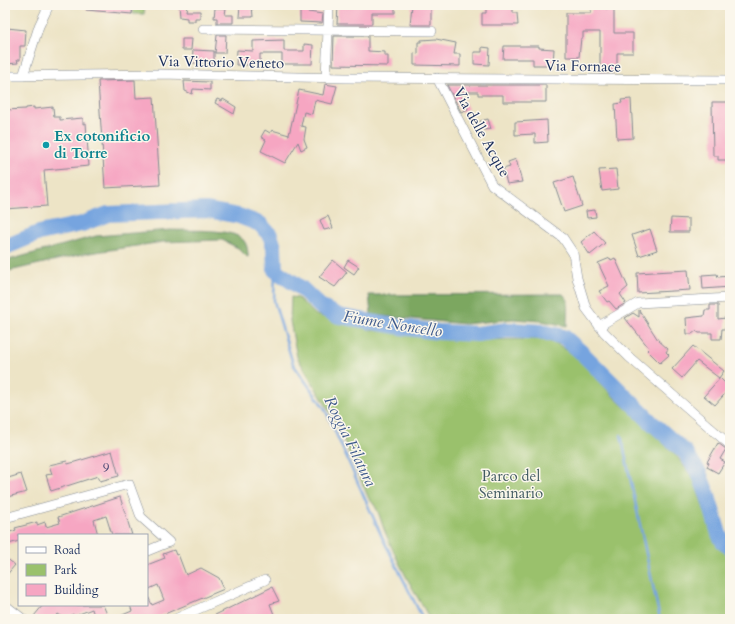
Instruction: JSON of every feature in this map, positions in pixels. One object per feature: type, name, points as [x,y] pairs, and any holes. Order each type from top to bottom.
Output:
[{"type":"street","points":[[23,76],[39,26],[49,5]]},
{"type":"street","points":[[326,78],[329,5]]},
{"type":"street","points":[[203,29],[432,31]]},
{"type":"street","name":"Via Vittorio Veneto","points":[[5,76],[160,74],[326,78],[436,78]]},
{"type":"street","name":"Via Fornace","points":[[436,78],[730,80]]},
{"type":"street","name":"Via delle Acque","points":[[436,78],[492,184],[563,238],[570,246],[586,308],[600,326],[629,357],[730,445]]},
{"type":"street","points":[[600,326],[638,303],[730,298]]},
{"type":"street","points":[[5,518],[129,484],[141,517],[169,542],[148,551]]},
{"type":"street","points":[[175,619],[265,580]]},
{"type":"street","points":[[8,607],[18,605]]},
{"type":"street","points":[[8,607],[23,619]]},
{"type":"green space","points":[[133,5],[145,5],[144,14],[133,14]]},
{"type":"green space","points":[[170,230],[206,230],[233,234],[240,237],[246,243],[248,257],[238,248],[222,240],[163,242],[83,254],[5,272],[5,261],[96,236]]},
{"type":"green space","points":[[563,294],[568,300],[567,326],[541,321],[513,319],[465,324],[371,315],[369,295]]},
{"type":"green space","name":"Parco del Seminario","points":[[291,297],[298,298],[316,315],[372,330],[463,340],[537,339],[556,343],[577,357],[614,397],[676,455],[694,480],[716,543],[721,550],[730,555],[730,619],[430,619],[406,577],[384,529],[378,511],[369,499],[335,420],[297,357],[290,321]]},
{"type":"building","points":[[87,5],[133,5],[132,14],[86,10]]},
{"type":"building","points":[[179,5],[187,5],[186,11],[200,11],[200,18],[195,18],[195,21],[187,21],[187,18],[180,17]]},
{"type":"building","points":[[240,5],[252,5],[253,17],[239,17]]},
{"type":"building","points":[[338,5],[395,5],[395,13],[372,13],[372,24],[337,24]]},
{"type":"building","points":[[412,5],[431,5],[431,25],[410,25]]},
{"type":"building","points":[[591,5],[606,5],[606,9],[614,9],[614,33],[633,33],[633,53],[617,53],[617,72],[600,73],[600,32],[583,32],[579,57],[566,57],[566,13],[591,13]]},
{"type":"building","points":[[215,8],[226,8],[225,15],[233,15],[233,23],[217,23],[217,18],[214,18]]},
{"type":"building","points":[[486,8],[513,8],[513,13],[517,13],[518,25],[482,25],[482,13],[486,13]]},
{"type":"building","points":[[300,9],[308,9],[308,12],[323,14],[322,23],[300,22]]},
{"type":"building","points":[[7,28],[26,30],[25,46],[20,46],[20,60],[17,60],[18,63],[5,64],[5,41]]},
{"type":"building","points":[[217,35],[226,35],[225,53],[215,53]]},
{"type":"building","points":[[334,36],[368,36],[368,51],[385,52],[385,56],[388,56],[388,66],[333,65]]},
{"type":"building","points":[[182,39],[192,39],[191,50],[182,50]]},
{"type":"building","points":[[436,39],[456,43],[454,54],[460,54],[460,66],[414,65],[414,53],[418,54],[418,42],[421,42],[421,40]]},
{"type":"building","points":[[284,40],[284,51],[304,51],[304,44],[313,45],[312,64],[282,64],[282,54],[260,54],[260,65],[236,65],[237,50],[253,51],[253,41]]},
{"type":"building","points":[[504,46],[539,46],[539,48],[554,49],[553,65],[533,65],[533,59],[503,59]]},
{"type":"building","points":[[482,47],[490,48],[489,65],[474,64],[474,52],[482,52]]},
{"type":"building","points":[[193,50],[214,51],[214,63],[192,63]]},
{"type":"building","points":[[135,80],[136,98],[154,97],[160,185],[105,188],[98,81]]},
{"type":"building","points":[[184,81],[210,82],[210,90],[193,89],[192,94],[185,91]]},
{"type":"building","points":[[325,84],[337,86],[332,104],[315,100],[312,114],[304,112],[301,126],[306,127],[304,139],[307,147],[301,150],[298,142],[285,163],[261,151],[266,140],[261,137],[265,130],[270,133],[272,130],[289,135],[299,90],[323,95]]},
{"type":"building","points":[[447,85],[546,85],[546,102],[503,102],[503,95],[478,95],[478,92],[459,92],[468,109],[461,112]]},
{"type":"building","points":[[217,99],[222,101],[223,99],[236,107],[234,114],[215,103]]},
{"type":"building","points":[[631,99],[633,138],[617,139],[615,104],[622,103],[621,100]]},
{"type":"building","points":[[712,102],[730,102],[730,160],[718,160],[718,156],[713,156]]},
{"type":"building","name":"Ex cotonificio di Torre","points":[[34,107],[34,109],[53,107],[54,117],[60,117],[60,120],[83,118],[83,124],[86,123],[89,166],[44,170],[47,206],[5,209],[5,110]]},
{"type":"building","points":[[488,119],[491,129],[483,130],[480,121]]},
{"type":"building","points":[[547,120],[548,142],[535,143],[535,134],[515,135],[515,122]]},
{"type":"building","points":[[516,159],[522,182],[507,184],[503,169],[510,167],[508,162]]},
{"type":"building","points":[[616,169],[618,189],[602,191],[599,170]]},
{"type":"building","points":[[573,177],[582,206],[564,212],[554,183]]},
{"type":"building","points":[[595,210],[596,217],[587,218],[586,211]]},
{"type":"building","points":[[328,216],[333,228],[324,230],[320,220]]},
{"type":"building","points":[[671,218],[689,219],[689,232],[670,232]]},
{"type":"building","points":[[650,229],[657,250],[639,256],[632,235]]},
{"type":"building","points":[[594,231],[605,243],[590,255],[581,242]]},
{"type":"building","points":[[610,258],[611,260],[615,258],[628,287],[620,294],[626,303],[616,309],[609,301],[607,302],[599,291],[609,286],[598,263]]},
{"type":"building","points":[[333,260],[347,272],[335,287],[319,277]]},
{"type":"building","points":[[348,260],[359,267],[354,274],[344,267]]},
{"type":"building","points":[[688,270],[690,290],[638,293],[637,273]]},
{"type":"building","points":[[717,274],[718,277],[730,276],[730,287],[703,289],[702,275]]},
{"type":"building","points":[[710,305],[718,305],[718,319],[726,318],[726,329],[722,329],[721,339],[712,339],[712,333],[699,333],[696,331],[692,334],[687,334],[686,318],[704,316],[705,310],[710,310]]},
{"type":"building","points":[[639,310],[658,340],[668,349],[666,352],[669,355],[660,363],[647,350],[649,348],[625,318],[633,313],[639,317]]},
{"type":"building","points":[[693,346],[724,371],[719,378],[697,361],[682,378],[672,369]]},
{"type":"building","points":[[720,378],[730,388],[715,405],[704,396]]},
{"type":"building","points":[[718,443],[726,449],[720,459],[725,462],[718,473],[707,467],[709,463],[707,462]]},
{"type":"building","points":[[112,451],[119,476],[100,481],[98,476],[51,491],[46,475],[52,474],[49,465],[67,461],[68,464]]},
{"type":"building","points":[[21,474],[27,492],[7,497],[5,479]]},
{"type":"building","points":[[120,497],[132,534],[112,534],[106,516],[94,520],[98,534],[18,534],[18,541],[5,545],[5,536],[16,530],[15,528],[37,522],[37,525],[45,522],[46,527],[60,523],[58,517]]},
{"type":"building","points":[[174,550],[176,555],[178,554],[186,575],[201,568],[219,578],[224,589],[155,618],[113,619],[132,611],[130,606],[148,606],[148,596],[152,605],[164,600],[158,585],[149,589],[148,587],[148,565],[165,558],[163,554]]},
{"type":"building","points":[[5,557],[15,565],[5,577]]},
{"type":"building","points":[[272,587],[279,601],[270,604],[275,617],[270,619],[207,619]]},
{"type":"building","points":[[42,606],[103,606],[109,619],[95,619],[92,609],[74,616],[73,614],[66,619],[58,614],[54,619],[38,619],[34,616]]},
{"type":"waterway","name":"Fiume Noncello","points":[[5,247],[39,233],[82,224],[108,214],[207,210],[239,216],[260,224],[270,235],[274,247],[275,270],[301,288],[322,308],[339,316],[438,332],[477,334],[508,330],[542,332],[564,337],[651,422],[685,452],[699,473],[708,496],[719,534],[724,543],[730,547]]},
{"type":"waterway","name":"Roggia Filatura","points":[[275,270],[274,301],[293,364],[325,409],[382,537],[423,619]]},
{"type":"waterway","points":[[621,435],[660,619]]},
{"type":"place","name":"Ex cotonificio di Torre","points":[[46,145]]}]
